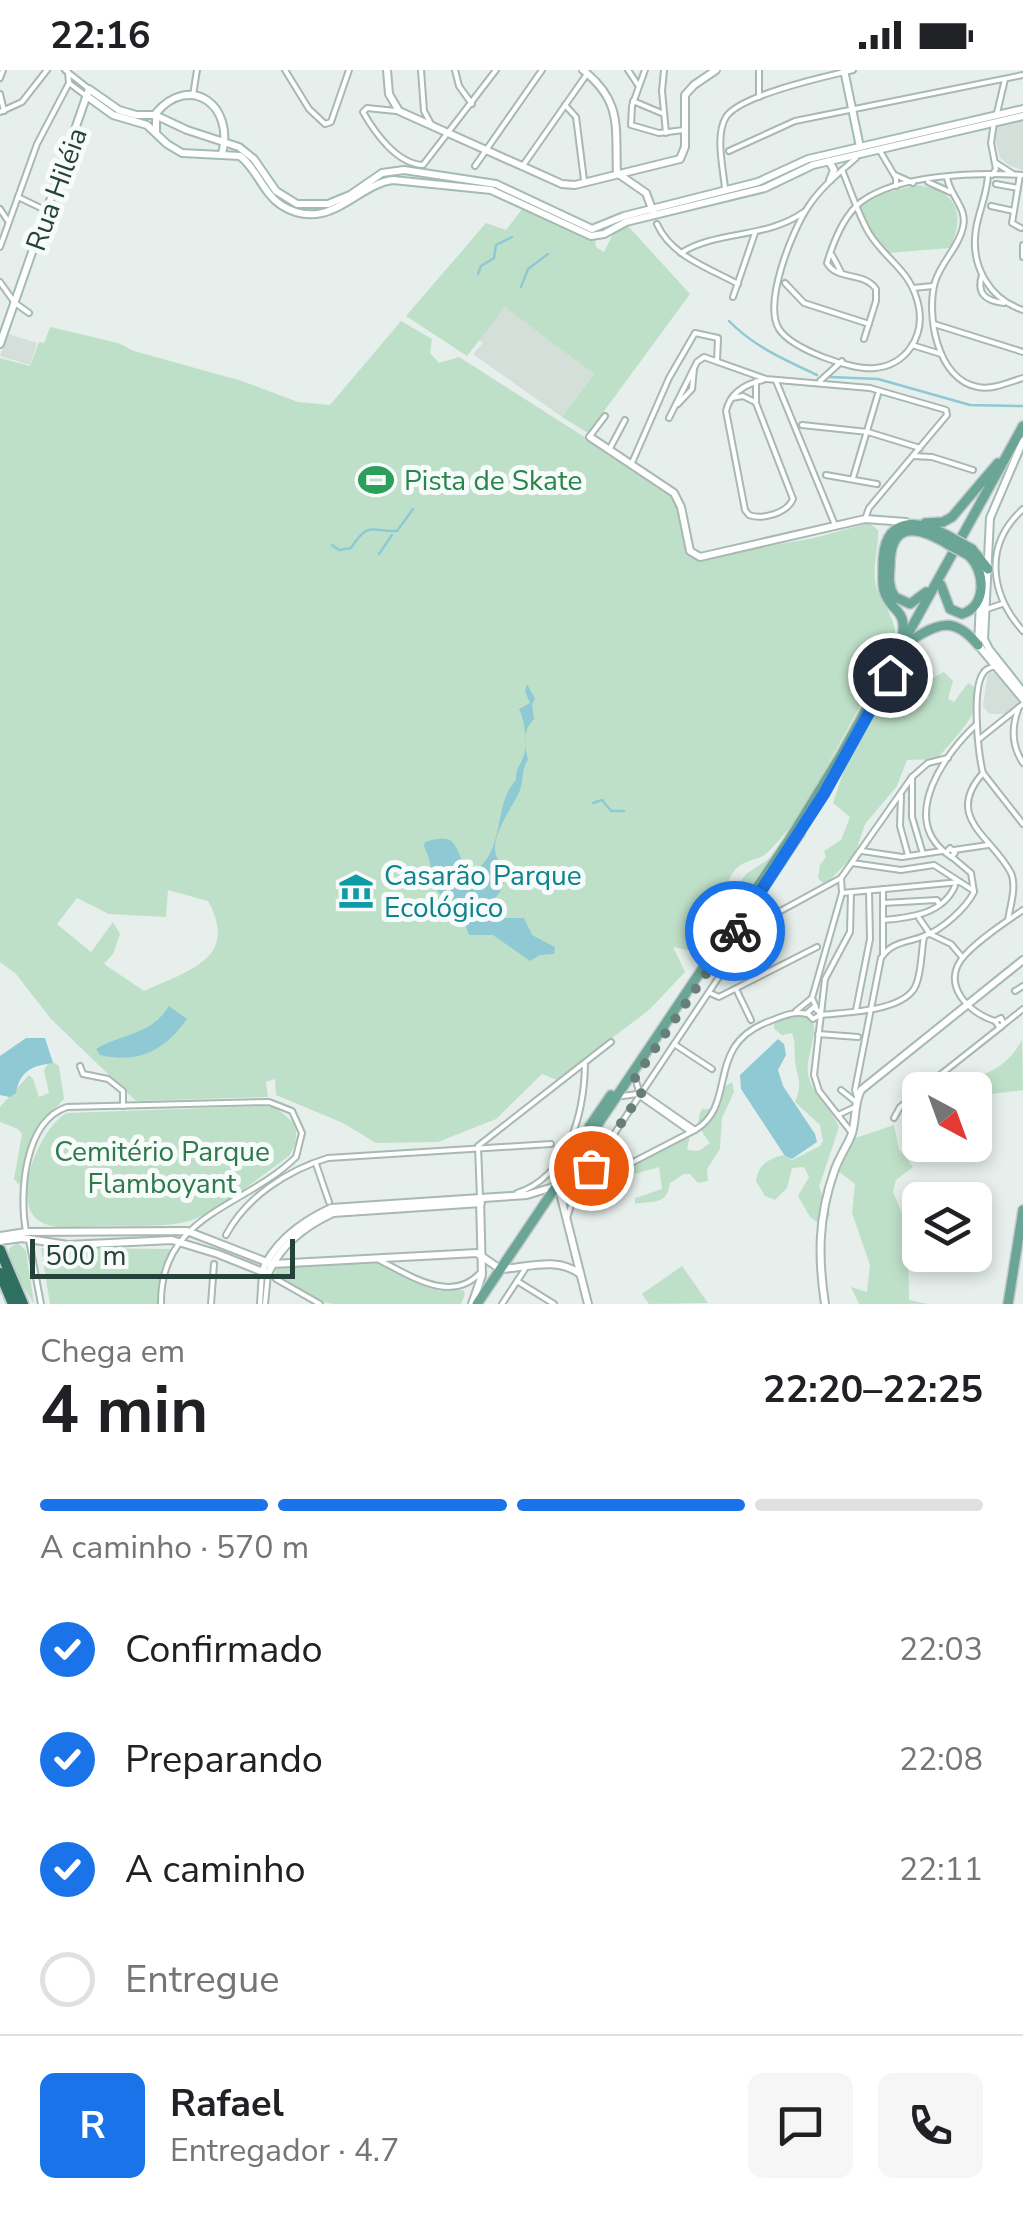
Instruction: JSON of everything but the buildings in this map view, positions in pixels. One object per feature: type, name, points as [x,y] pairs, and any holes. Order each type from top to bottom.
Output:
[{"type":"highway","points":[[0,1250],[23,1304]]},
{"type":"highway","points":[[0,1273],[13,1304]]},
{"type":"main road","points":[[553,1189],[739,924],[834,778],[1023,426]]},
{"type":"main road","points":[[477,1302],[503,1269],[553,1189],[623,1096],[789,840],[1023,439]]},
{"type":"main road","points":[[883,548],[900,530],[952,517],[1012,446]]},
{"type":"main road","points":[[881,521],[884,590],[904,620],[900,650]]},
{"type":"main road","points":[[917,523],[970,552],[988,569]]},
{"type":"main road","points":[[900,530],[891,550],[889,586],[895,597],[904,604],[916,602],[939,582]]},
{"type":"main road","points":[[900,530],[923,530],[951,542]]},
{"type":"main road","points":[[939,582],[947,604],[956,612],[968,613],[983,604],[978,568],[970,552]]},
{"type":"main road","points":[[910,641],[927,630],[950,625],[960,627],[978,645]]},
{"type":"main road","points":[[1008,1304],[1023,1210]]},
{"type":"street","points":[[0,78],[4,70]]},
{"type":"street","points":[[0,94],[2,112],[22,102],[46,70]]},
{"type":"street","points":[[193,96],[198,70]]},
{"type":"street","points":[[285,70],[309,110],[325,124],[330,122],[349,70]]},
{"type":"street","points":[[387,70],[389,94],[399,111]]},
{"type":"street","points":[[421,70],[421,122]]},
{"type":"street","points":[[455,70],[459,86],[472,104]]},
{"type":"street","points":[[496,70],[450,134],[427,164],[406,162],[363,112],[367,108],[399,111],[432,127],[450,134],[562,184],[585,184],[680,159],[686,147],[685,95],[716,70]]},
{"type":"street","points":[[475,166],[542,70]]},
{"type":"street","points":[[628,70],[638,85]]},
{"type":"street","points":[[645,70],[633,101],[631,125],[666,132],[684,130]]},
{"type":"street","points":[[664,70],[666,132]]},
{"type":"street","points":[[759,70],[759,97]]},
{"type":"street","points":[[726,194],[724,120],[735,108],[759,97],[853,70]]},
{"type":"street","points":[[0,248],[37,144],[69,83],[68,71]]},
{"type":"street","points":[[68,71],[113,115],[144,123],[167,144],[187,154],[233,154],[246,160],[273,198],[293,210],[308,212],[338,208],[377,184],[392,180],[492,190],[604,234],[626,219],[765,188],[801,169],[860,150]]},
{"type":"street","points":[[844,71],[860,150]]},
{"type":"street","points":[[522,166],[585,72],[605,91],[614,109],[620,176]]},
{"type":"street","points":[[729,150],[795,121],[1023,76]]},
{"type":"street","points":[[1006,79],[991,143],[994,162],[976,228],[982,275],[994,294],[1023,310]]},
{"type":"street","points":[[69,83],[119,110],[155,115],[186,130],[226,142],[251,156],[276,191],[297,204],[328,204],[350,195],[382,173],[404,170],[496,184],[592,232]]},
{"type":"street","name":"Rua Hiléia","points":[[0,344],[88,93]]},
{"type":"street","points":[[155,115],[171,100],[193,96],[208,101],[225,123],[222,154]]},
{"type":"street","points":[[633,101],[664,114]]},
{"type":"street","points":[[565,105],[576,117],[585,184]]},
{"type":"street","points":[[424,112],[432,127]]},
{"type":"street","points":[[726,194],[808,159],[1023,112]]},
{"type":"street","points":[[155,115],[156,131]]},
{"type":"street","points":[[681,253],[783,225],[805,211],[844,168],[876,147]]},
{"type":"street","points":[[876,147],[895,175],[896,186]]},
{"type":"street","points":[[844,168],[860,150]]},
{"type":"street","points":[[829,161],[834,170],[830,180]]},
{"type":"street","points":[[994,162],[1012,174]]},
{"type":"street","points":[[805,211],[773,308],[782,334],[794,344],[842,361],[879,368],[899,360],[920,327],[913,288],[903,269],[872,238],[844,168]]},
{"type":"street","points":[[895,175],[913,183]]},
{"type":"street","points":[[864,339],[876,290],[866,279],[835,273],[828,267],[831,250],[857,205],[896,186],[924,180],[1022,175],[1012,223],[1021,228]]},
{"type":"street","points":[[620,176],[646,193],[654,212]]},
{"type":"street","points":[[948,177],[964,226],[934,286],[934,324],[942,354],[957,376],[978,387],[1023,378]]},
{"type":"street","points":[[924,180],[950,192]]},
{"type":"street","points":[[996,184],[1018,188]]},
{"type":"street","points":[[18,197],[47,211]]},
{"type":"street","points":[[991,206],[1014,211]]},
{"type":"street","points":[[0,209],[8,222]]},
{"type":"street","points":[[657,224],[665,239],[681,253],[738,284]]},
{"type":"street","points":[[734,298],[756,233]]},
{"type":"street","points":[[1023,245],[1023,257]]},
{"type":"street","points":[[0,282],[29,314]]},
{"type":"street","points":[[785,283],[804,302],[869,324]]},
{"type":"street","points":[[913,288],[934,286]]},
{"type":"street","points":[[8,294],[18,293]]},
{"type":"street","points":[[934,324],[1023,352]]},
{"type":"street","points":[[631,464],[669,378],[693,335],[702,332],[720,341],[716,361]]},
{"type":"street","points":[[912,345],[942,354]]},
{"type":"street","points":[[669,418],[694,368],[704,357],[766,379],[870,388],[948,412],[869,508],[865,519]]},
{"type":"street","points":[[819,383],[842,361]]},
{"type":"street","points":[[756,381],[756,402],[793,499],[784,510],[759,518],[749,515],[744,505],[726,412],[732,398],[756,381],[766,379]]},
{"type":"street","points":[[776,381],[836,528]]},
{"type":"street","points":[[853,478],[878,394]]},
{"type":"street","points":[[732,398],[744,396],[756,402]]},
{"type":"street","points":[[605,416],[589,437],[674,493],[688,545],[696,555],[865,519],[917,523]]},
{"type":"street","points":[[608,450],[626,420]]},
{"type":"street","points":[[804,425],[868,432],[920,448]]},
{"type":"street","points":[[1022,700],[978,645],[994,506],[1023,439]]},
{"type":"street","points":[[913,456],[932,457],[972,470]]},
{"type":"street","points":[[826,475],[877,484]]},
{"type":"street","points":[[1023,510],[1002,536],[994,567],[1002,604],[1023,631]]},
{"type":"street","points":[[881,521],[900,530]]},
{"type":"street","points":[[990,530],[1002,536]]},
{"type":"street","points":[[983,604],[999,596]]},
{"type":"street","points":[[983,604],[1002,604]]},
{"type":"street","points":[[983,604],[985,644],[1022,700]]},
{"type":"street","points":[[995,666],[980,678],[977,724],[983,773],[1023,824]]},
{"type":"street","points":[[978,740],[1022,700]]},
{"type":"street","points":[[1022,700],[1013,730],[1014,746],[1023,763]]},
{"type":"street","points":[[1001,721],[1013,730]]},
{"type":"street","points":[[883,953],[898,943],[930,934],[964,906],[974,892],[971,872],[934,840],[927,800],[930,787],[948,758],[977,724]]},
{"type":"street","points":[[563,1202],[570,1200],[753,926],[841,878],[912,778],[928,763],[948,758]]},
{"type":"street","points":[[983,773],[970,791],[967,812],[1010,872],[1013,888],[1008,920]]},
{"type":"street","points":[[912,778],[912,817],[924,854]]},
{"type":"street","points":[[901,791],[900,826],[908,856]]},
{"type":"street","points":[[861,850],[908,856],[988,845]]},
{"type":"street","points":[[852,863],[901,870],[934,866],[974,892]]},
{"type":"street","points":[[819,1025],[808,1009],[842,893],[841,878]]},
{"type":"street","points":[[842,893],[958,883]]},
{"type":"street","points":[[883,920],[918,917],[950,896],[958,883]]},
{"type":"street","points":[[825,1304],[818,1253],[820,1233],[835,1167],[852,1133],[858,1074],[883,953],[883,888]]},
{"type":"street","points":[[856,1011],[870,938],[869,891]]},
{"type":"street","points":[[851,894],[850,932],[826,979],[815,1082],[852,1133]]},
{"type":"street","points":[[883,903],[936,900],[939,904]]},
{"type":"street","points":[[1010,906],[1022,910]]},
{"type":"street","points":[[1002,1026],[964,1005],[956,979],[962,957],[1022,910]]},
{"type":"street","points":[[918,917],[930,934],[952,944],[962,957]]},
{"type":"street","points":[[739,924],[753,926]]},
{"type":"street","points":[[567,1218],[574,1196],[593,1182],[693,1131],[710,1118],[721,1076],[742,1034],[796,1011],[808,1009],[820,1014],[895,1004],[914,990],[924,937]]},
{"type":"street","points":[[709,992],[719,997],[817,947]]},
{"type":"street","points":[[839,1117],[855,1105],[866,1083],[1023,960]]},
{"type":"street","points":[[1015,991],[1023,986]]},
{"type":"street","points":[[736,988],[752,1020]]},
{"type":"street","points":[[808,1009],[812,998]]},
{"type":"street","points":[[944,1072],[1023,1010]]},
{"type":"street","points":[[813,1020],[820,1014]]},
{"type":"street","points":[[818,1034],[858,1036]]},
{"type":"street","points":[[478,1146],[611,1042]]},
{"type":"street","points":[[674,1044],[712,1069]]},
{"type":"street","points":[[534,1190],[577,1128],[584,1064]]},
{"type":"street","points":[[80,1066],[82,1074],[109,1079],[123,1091],[123,1106]]},
{"type":"street","points":[[858,1074],[866,1083]]},
{"type":"street","points":[[634,1075],[641,1094],[693,1131]]},
{"type":"street","points":[[841,1090],[855,1105]]},
{"type":"street","points":[[623,1096],[641,1094]]},
{"type":"street","points":[[41,1304],[27,1235],[22,1182],[31,1153],[51,1115],[67,1107],[273,1102],[292,1111],[302,1140],[296,1157],[187,1231],[164,1272],[161,1304]]},
{"type":"street","points":[[894,1118],[902,1105]]},
{"type":"street","points":[[218,1254],[224,1239],[257,1197],[315,1162],[342,1156],[552,1144]]},
{"type":"street","points":[[477,1302],[483,1269],[478,1146]]},
{"type":"street","points":[[315,1162],[329,1202]]},
{"type":"street","points":[[591,1168],[593,1182]]},
{"type":"street","points":[[262,1304],[269,1263],[317,1220],[333,1213],[480,1201],[553,1189],[563,1202],[588,1304]]},
{"type":"street","points":[[0,1238],[187,1231],[224,1239],[269,1263],[483,1252],[503,1269],[526,1264],[568,1267],[580,1274]]},
{"type":"street","points":[[0,1238],[12,1233],[68,1245],[180,1241],[265,1273]]},
{"type":"street","points":[[88,1233],[88,1244]]},
{"type":"street","points":[[391,1257],[392,1266]]},
{"type":"street","points":[[568,1267],[576,1257]]},
{"type":"street","points":[[375,1258],[441,1290],[464,1288],[483,1269]]},
{"type":"street","points":[[211,1304],[214,1264]]},
{"type":"street","points":[[502,1304],[526,1264]]},
{"type":"street","points":[[276,1279],[320,1304]]},
{"type":"street","points":[[517,1280],[554,1304]]},
{"type":"street","points":[[464,1288],[477,1302]]},
{"type":"shaded area","points":[[1023,120],[1023,170],[1000,158],[993,133],[994,126]]},
{"type":"shaded area","points":[[505,306],[594,374],[562,417],[473,354]]},
{"type":"shaded area","points":[[8,334],[37,343],[30,365],[0,356]]},
{"type":"shaded area","points":[[988,672],[995,673],[1017,697],[1018,703],[1005,714],[989,714],[983,706]]},
{"type":"green space","points":[[916,185],[940,191],[954,204],[957,224],[950,248],[888,253],[868,228],[859,205],[881,194]]},
{"type":"green space","points":[[523,208],[595,240],[596,247],[604,252],[614,232],[628,226],[690,294],[588,433],[562,417],[594,374],[505,307],[467,356],[406,316],[486,223],[506,230]]},
{"type":"green space","points":[[401,321],[432,339],[430,353],[439,363],[459,357],[666,489],[680,512],[689,553],[695,559],[814,538],[869,523],[878,530],[876,587],[895,631],[896,641],[800,815],[766,854],[734,871],[710,927],[697,944],[688,950],[673,947],[685,972],[649,1010],[557,1080],[542,1074],[496,1119],[438,1142],[376,1143],[343,1123],[276,1095],[275,1079],[266,1082],[268,1097],[136,1101],[51,1019],[16,974],[0,962],[0,358],[30,366],[50,327],[118,343],[298,402],[330,405]],"holes":[[[168,890],[208,901],[218,937],[213,950],[192,969],[144,991],[104,964],[113,954],[120,934],[113,922],[91,952],[57,924],[77,898],[109,914],[166,917]]]},
{"type":"green space","points":[[944,672],[953,681],[948,699],[954,702],[968,683],[979,690],[970,719],[937,759],[907,760],[897,786],[865,824],[855,854],[825,885],[818,878],[826,857],[824,851],[841,840],[850,817],[833,803],[853,743],[869,725],[879,704],[906,675],[928,700],[933,678]]},
{"type":"green space","points":[[773,856],[697,967],[738,885],[746,874]]},
{"type":"green space","points":[[793,1011],[812,1019],[809,1078],[839,1127],[819,1187],[830,1214],[824,1227],[810,1217],[798,1196],[809,1177],[804,1167],[792,1168],[787,1188],[775,1200],[765,1196],[756,1181],[768,1161],[783,1155],[792,1160],[823,1141],[820,1125],[795,1102],[799,1084],[792,1033],[782,1035],[774,1029],[774,1023]]},
{"type":"green space","points":[[1022,1040],[1023,1090],[992,1094],[992,1072],[988,1072],[1014,1053]]},
{"type":"green space","points":[[50,1060],[59,1066],[64,1099],[39,1125],[19,1185],[14,1179],[22,1134],[0,1122],[0,1107],[29,1075],[39,1097],[49,1093],[44,1070]]},
{"type":"green space","points":[[732,1082],[734,1092],[722,1118],[720,1149],[707,1169],[708,1181],[698,1183],[690,1174],[684,1174],[670,1183],[662,1199],[635,1204],[635,1198],[662,1189],[659,1167],[635,1174],[632,1163],[690,1135],[687,1150],[699,1151],[710,1143],[700,1128],[700,1114],[702,1109],[710,1109],[718,1091]]},
{"type":"green space","name":"Cemitério Parque Flamboyant","points":[[275,1107],[294,1123],[295,1144],[289,1156],[209,1212],[164,1225],[65,1227],[45,1224],[33,1215],[27,1186],[31,1168],[47,1134],[67,1113]]},
{"type":"green space","points":[[894,1125],[902,1162],[913,1167],[896,1180],[893,1192],[902,1213],[902,1272],[909,1272],[909,1300],[928,1304],[859,1304],[851,1287],[867,1292],[870,1265],[852,1213],[855,1184],[838,1171],[855,1138]]},
{"type":"green space","points":[[18,1243],[26,1251],[34,1304],[10,1265],[9,1248]]},
{"type":"green space","points":[[41,1248],[171,1249],[171,1255],[162,1268],[158,1304],[50,1304]]},
{"type":"green space","points":[[379,1263],[440,1291],[463,1290],[461,1304],[333,1304],[311,1300],[275,1276],[276,1265]]},
{"type":"green space","points":[[682,1266],[708,1303],[649,1304],[642,1294]]},
{"type":"water","points":[[527,684],[535,699],[534,719],[525,737],[519,709],[530,703],[525,691]]},
{"type":"water","points":[[525,745],[528,760],[520,790],[496,842],[504,880],[490,907],[499,918],[524,918],[532,935],[555,947],[554,954],[530,961],[493,935],[469,935],[459,907],[436,888],[424,846],[425,842],[444,838],[457,848],[467,869],[476,870],[485,861],[492,850],[504,801],[516,780]]},
{"type":"water","points":[[169,1006],[187,1019],[170,1039],[150,1052],[127,1058],[100,1055],[96,1049],[154,1023]]},
{"type":"water","points":[[26,1038],[45,1038],[53,1063],[28,1071],[10,1097],[0,1095],[0,1056]]},
{"type":"water","points":[[778,1039],[784,1044],[786,1055],[778,1070],[783,1086],[817,1142],[792,1159],[785,1156],[741,1089],[740,1075]]},
{"type":"waterway","points":[[478,274],[481,266],[494,258],[496,245],[512,237]]},
{"type":"waterway","points":[[521,287],[528,269],[548,254]]},
{"type":"waterway","points":[[729,321],[759,345],[817,375]]},
{"type":"waterway","points":[[830,377],[878,379],[970,405],[1022,406]]},
{"type":"waterway","points":[[332,545],[339,550],[351,548],[371,529],[397,531],[413,509]]},
{"type":"waterway","points":[[379,554],[392,535]]},
{"type":"waterway","points":[[593,803],[602,800],[611,811],[624,811]]},
{"type":"way so far","points":[[591,1168],[642,1092],[635,1078],[735,931]]},
{"type":"place","name":"Pista de Skate","points":[[376,480]]},
{"type":"place","name":"Casarão Parque Ecológico","points":[[356,891]]},
{"type":"route","points":[[735,931],[844,761],[890,675]]}]
